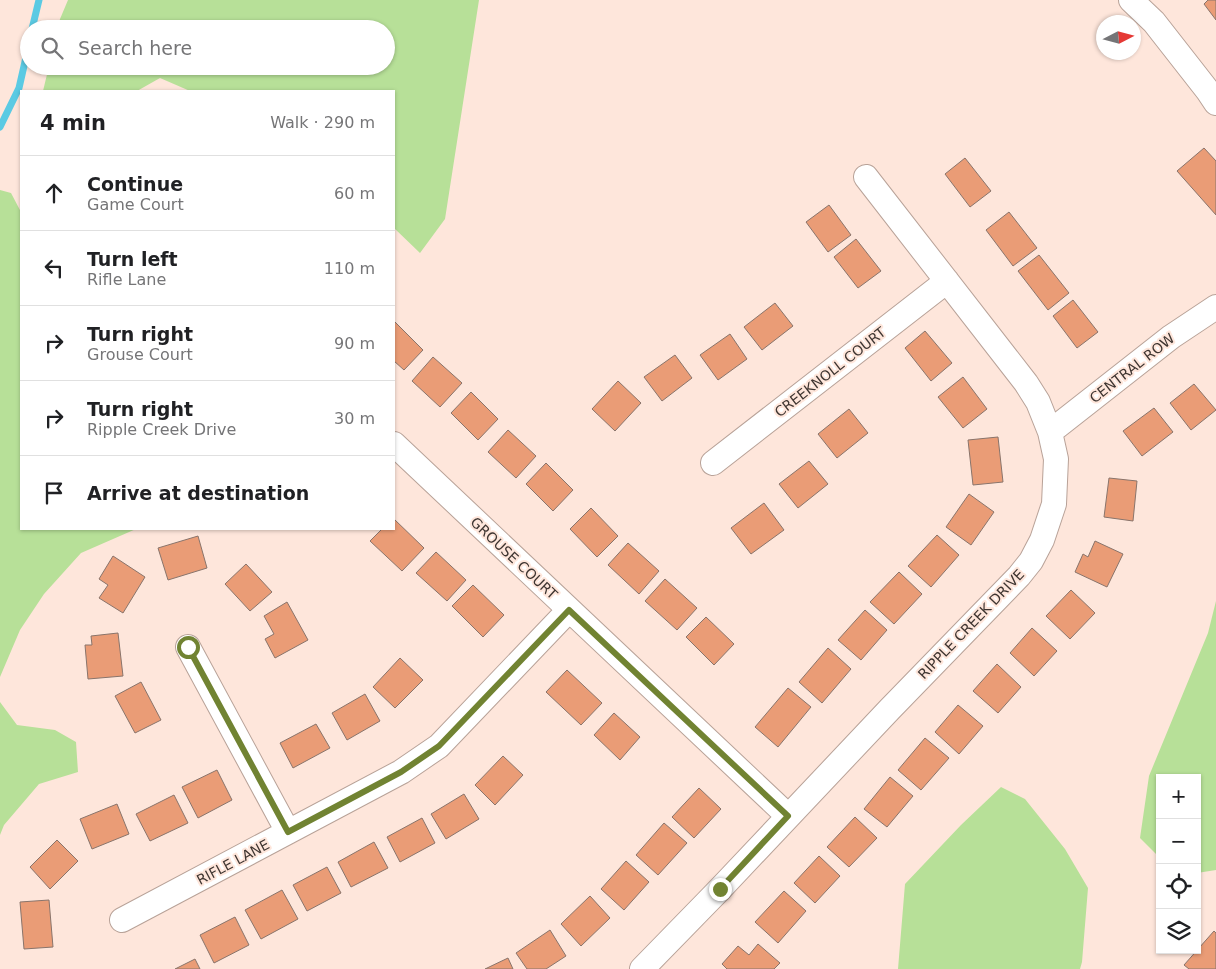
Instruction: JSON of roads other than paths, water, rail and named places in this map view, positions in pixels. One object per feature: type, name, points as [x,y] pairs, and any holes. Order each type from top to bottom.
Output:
[{"type":"street","points":[[1131,0],[1154,22],[1216,103]]},
{"type":"street","name":"RIPPLE CREEK DRIVE","points":[[642,969],[1019,576],[1042,540],[1054,504],[1056,459],[1050,432],[1038,402],[866,177]]},
{"type":"street","name":"CREEKNOLL COURT","points":[[713,463],[947,281]]},
{"type":"street","name":"CENTRAL ROW","points":[[1050,432],[1171,337],[1216,307]]},
{"type":"street","name":"GROUSE COURT","points":[[395,445],[788,816]]},
{"type":"street","name":"RIFLE LANE","points":[[122,920],[401,772],[439,746],[569,610]]},
{"type":"street","points":[[188,647],[288,832]]},
{"type":"waterway","points":[[34,20],[39,0]]},
{"type":"waterway","points":[[0,127],[19,88],[22,75]]}]
